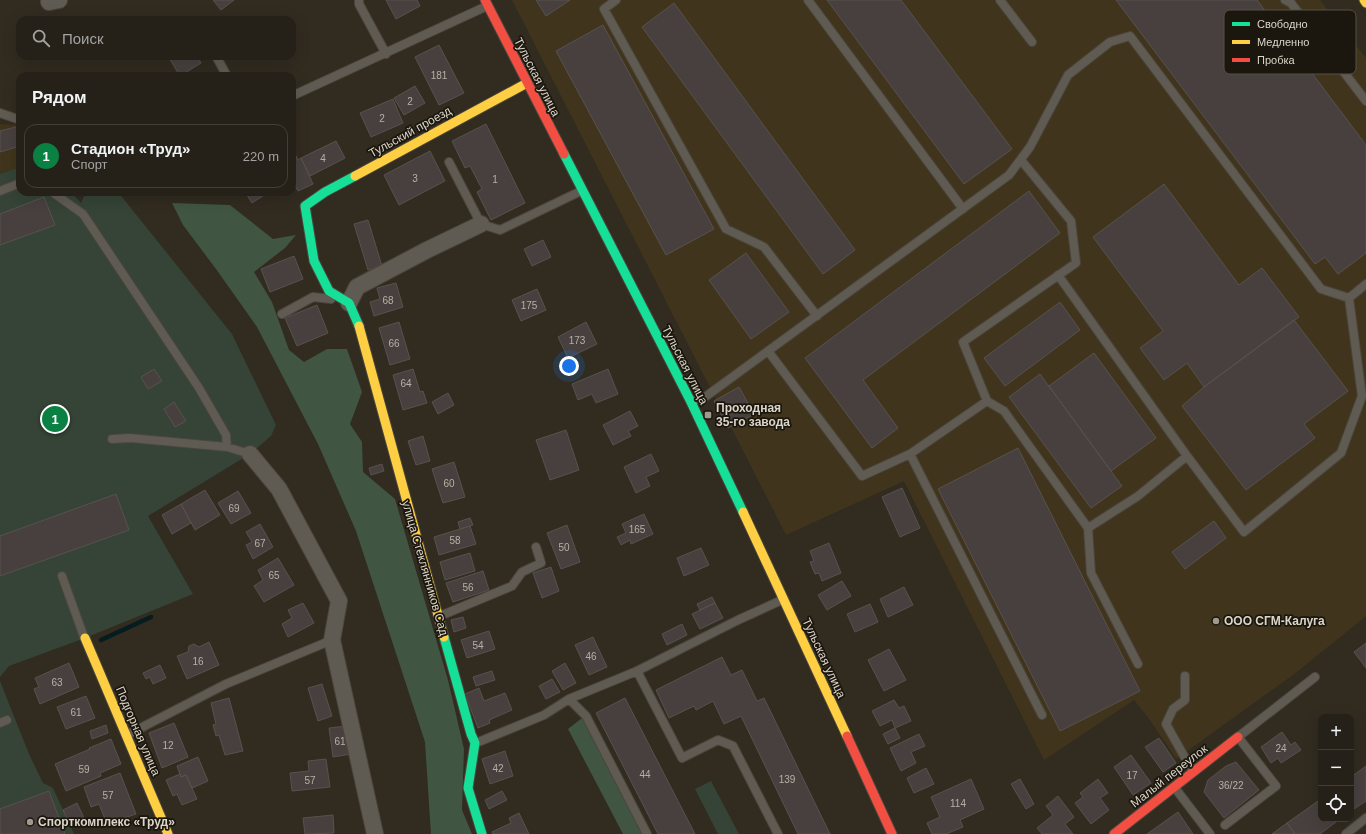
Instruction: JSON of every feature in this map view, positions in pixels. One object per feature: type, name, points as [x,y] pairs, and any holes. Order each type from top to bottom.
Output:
[{"type":"street","name":"Тульская улица","points":[[486,3],[690,402],[784,599],[892,834]]},
{"type":"street","name":"Тульский проезд","points":[[349,302],[328,291],[314,261],[305,206],[324,192],[527,83]]},
{"type":"street","points":[[349,302],[357,288],[427,250],[481,224]]},
{"type":"street","name":"улица Стеклянников Сад","points":[[349,302],[358,324],[471,734],[475,743],[468,788],[482,834]]},
{"type":"street","points":[[250,454],[279,490],[339,601],[332,640],[375,834]]},
{"type":"street","name":"Подгорная улица","points":[[85,638],[168,834]]},
{"type":"street","name":"Малый переулок","points":[[1114,834],[1238,738]]},
{"type":"lane","points":[[359,0],[386,54]]},
{"type":"lane","points":[[616,0],[604,9],[726,229],[764,247],[817,316]]},
{"type":"lane","points":[[808,0],[963,209]]},
{"type":"lane","points":[[1000,0],[1032,42]]},
{"type":"lane","points":[[1285,0],[1291,3],[1296,10]]},
{"type":"lane","points":[[296,94],[386,54],[486,3]]},
{"type":"lane","points":[[690,402],[705,397],[1009,175],[1030,147],[1068,75],[1110,42],[1130,36],[1321,289],[1349,298]]},
{"type":"lane","points":[[218,60],[226,72]]},
{"type":"lane","points":[[1345,74],[1366,101]]},
{"type":"lane","points":[[0,113],[16,119]]},
{"type":"lane","points":[[1021,160],[1071,221],[1076,263],[963,342],[987,401],[1004,411],[1088,528],[1091,573],[1138,664]]},
{"type":"lane","points":[[449,162],[481,224],[500,230],[582,191]]},
{"type":"lane","points":[[0,191],[16,185]]},
{"type":"lane","points":[[58,196],[83,214],[199,388],[226,435],[227,447]]},
{"type":"lane","points":[[1058,275],[1187,456],[1244,532],[1341,453],[1362,396],[1349,298]]},
{"type":"lane","points":[[1349,298],[1366,284]]},
{"type":"lane","points":[[282,314],[313,297],[349,302]]},
{"type":"lane","points":[[768,351],[862,476],[910,454],[987,401]]},
{"type":"lane","points":[[112,439],[130,438],[227,447],[250,454]]},
{"type":"lane","points":[[910,454],[1042,715]]},
{"type":"lane","points":[[1088,528],[1138,496],[1187,456]]},
{"type":"lane","points":[[439,617],[512,586],[522,572],[541,563],[536,547]]},
{"type":"lane","points":[[62,576],[85,638]]},
{"type":"lane","points":[[475,743],[544,715],[569,699],[637,671],[738,620],[784,599]]},
{"type":"lane","points":[[127,736],[226,684],[332,640]]},
{"type":"lane","points":[[637,671],[682,758],[718,740],[733,746],[778,834]]},
{"type":"lane","points":[[1185,676],[1185,700],[1173,709],[1166,724],[1193,773]]},
{"type":"lane","points":[[1225,825],[1276,786],[1238,738],[1315,677]]},
{"type":"lane","points":[[569,699],[586,716],[647,834]]},
{"type":"lane","points":[[1175,787],[1210,834]]},
{"type":"lane","points":[[1346,834],[1366,818]]},
{"type":"shaded area","points":[[512,0],[1320,0],[1328,10],[1224,10],[1224,74],[1356,74],[1356,45],[1366,58],[1366,615],[1293,675],[1176,759],[1150,720],[1134,700],[1044,760],[904,481],[786,535],[731,427],[728,428],[714,401],[716,399]]},
{"type":"shaded area","points":[[0,124],[16,125],[16,168],[0,174]]},
{"type":"green space","points":[[16,168],[16,196],[75,196],[81,203],[84,196],[121,196],[232,334],[276,425],[271,436],[250,454],[148,516],[193,594],[85,638],[9,666],[0,677],[0,174]]},
{"type":"green space","points":[[172,203],[230,205],[273,239],[296,235],[285,248],[254,272],[272,302],[289,350],[304,362],[327,349],[347,349],[362,392],[350,424],[362,442],[363,472],[395,499],[448,680],[464,749],[462,810],[472,834],[431,834],[425,742],[356,531],[318,444],[257,327],[183,225]]},
{"type":"green space","points":[[0,681],[29,754],[43,783],[53,788],[74,834],[0,834]]},
{"type":"green space","points":[[582,718],[644,834],[623,834],[568,729]]},
{"type":"green space","points":[[711,781],[739,834],[718,834],[695,789]]},
{"type":"building","points":[[213,0],[234,0],[221,10]]},
{"type":"building","points":[[386,0],[417,0],[420,6],[396,19]]},
{"type":"building","points":[[536,0],[570,0],[546,16]]},
{"type":"building","points":[[827,0],[901,0],[1012,149],[964,184]]},
{"type":"building","points":[[1116,0],[1257,0],[1265,10],[1224,10],[1224,74],[1313,74],[1366,145],[1366,253],[1338,274],[1325,257],[1315,264]]},
{"type":"building","points":[[674,3],[855,250],[823,274],[642,27]]},
{"type":"building","points":[[603,25],[714,229],[666,255],[556,51]]},
{"type":"building","points":[[439,45],[464,93],[439,105],[415,57]]},
{"type":"building","points":[[170,60],[199,60],[201,63],[186,72],[178,72]]},
{"type":"building","points":[[415,86],[425,103],[404,115],[394,98]]},
{"type":"building","points":[[393,99],[403,123],[371,137],[360,113]]},
{"type":"building","points":[[486,124],[525,203],[491,220],[477,192],[482,189],[470,166],[465,168],[452,141]]},
{"type":"building","points":[[16,127],[16,147],[0,152],[0,131]]},
{"type":"building","points":[[336,141],[345,158],[310,176],[301,158]]},
{"type":"building","points":[[430,151],[445,181],[399,205],[384,175]]},
{"type":"building","points":[[296,156],[298,160],[301,158],[313,184],[298,191],[296,187]]},
{"type":"building","points":[[1164,184],[1239,285],[1262,268],[1299,317],[1204,387],[1187,363],[1164,380],[1140,348],[1163,331],[1093,237]]},
{"type":"building","points":[[1029,191],[1060,233],[863,380],[898,428],[872,448],[805,358]]},
{"type":"building","points":[[248,196],[263,196],[252,203]]},
{"type":"building","points":[[44,197],[55,225],[0,245],[0,214]]},
{"type":"building","points":[[368,220],[382,266],[368,270],[354,224]]},
{"type":"building","points":[[543,240],[551,257],[532,266],[524,249]]},
{"type":"building","points":[[746,253],[789,312],[751,339],[709,280]]},
{"type":"building","points":[[294,256],[303,279],[270,292],[261,269]]},
{"type":"building","points":[[396,283],[403,307],[374,316],[370,302],[380,299],[377,288]]},
{"type":"building","points":[[537,289],[546,310],[521,321],[512,300]]},
{"type":"building","points":[[1060,302],[1080,330],[1005,386],[984,358]]},
{"type":"building","points":[[317,305],[328,333],[297,346],[285,318]]},
{"type":"building","points":[[1294,320],[1348,391],[1304,424],[1315,438],[1246,490],[1182,406],[1204,387]]},
{"type":"building","points":[[399,322],[410,359],[390,365],[379,328]]},
{"type":"building","points":[[586,322],[597,344],[568,358],[558,337]]},
{"type":"building","points":[[1094,353],[1156,438],[1111,471],[1049,386]]},
{"type":"building","points":[[154,369],[162,381],[148,389],[141,377]]},
{"type":"building","points":[[413,369],[420,392],[423,391],[427,403],[403,410],[393,375]]},
{"type":"building","points":[[608,369],[618,394],[596,403],[592,394],[578,400],[572,384]]},
{"type":"building","points":[[1040,374],[1122,486],[1091,508],[1009,397]]},
{"type":"building","points":[[739,387],[754,414],[728,428],[714,401]]},
{"type":"building","points":[[448,393],[454,405],[438,414],[432,402]]},
{"type":"building","points":[[174,402],[186,421],[175,427],[164,409]]},
{"type":"building","points":[[630,411],[638,426],[628,431],[631,436],[613,445],[603,425]]},
{"type":"building","points":[[566,430],[579,470],[550,480],[536,440]]},
{"type":"building","points":[[423,436],[430,461],[416,465],[408,441]]},
{"type":"building","points":[[1018,448],[1140,691],[1060,731],[938,489]]},
{"type":"building","points":[[651,454],[659,471],[646,477],[650,486],[636,493],[624,467]]},
{"type":"building","points":[[454,462],[465,497],[443,503],[432,469]]},
{"type":"building","points":[[382,464],[384,471],[371,475],[369,468]]},
{"type":"building","points":[[902,488],[920,528],[900,537],[882,497]]},
{"type":"building","points":[[205,490],[220,515],[195,530],[181,504]]},
{"type":"building","points":[[238,491],[251,513],[231,524],[218,503]]},
{"type":"building","points":[[116,494],[129,530],[0,576],[0,536]]},
{"type":"building","points":[[181,504],[191,523],[172,534],[162,515]]},
{"type":"building","points":[[644,514],[653,534],[631,544],[630,540],[621,545],[617,537],[626,533],[622,524]]},
{"type":"building","points":[[470,518],[473,525],[460,529],[458,522]]},
{"type":"building","points":[[1214,521],[1226,538],[1185,569],[1172,552]]},
{"type":"building","points":[[260,524],[273,547],[253,559],[246,545],[252,542],[246,532]]},
{"type":"building","points":[[567,525],[580,562],[561,569],[547,533]]},
{"type":"building","points":[[470,526],[476,544],[439,555],[434,537]]},
{"type":"building","points":[[829,543],[841,573],[822,581],[819,573],[815,574],[810,562],[814,561],[810,551]]},
{"type":"building","points":[[701,548],[709,565],[684,576],[677,558]]},
{"type":"building","points":[[470,553],[475,571],[445,580],[440,562]]},
{"type":"building","points":[[278,558],[294,585],[264,602],[254,586],[263,580],[258,570]]},
{"type":"building","points":[[551,567],[559,591],[542,598],[533,573]]},
{"type":"building","points":[[483,571],[489,590],[453,602],[446,583]]},
{"type":"building","points":[[842,581],[851,596],[827,610],[818,595]]},
{"type":"building","points":[[904,587],[913,605],[888,617],[880,599]]},
{"type":"building","points":[[712,597],[715,603],[700,610],[697,604]]},
{"type":"building","points":[[303,603],[314,623],[288,637],[282,624],[292,618],[288,610]]},
{"type":"building","points":[[715,603],[723,618],[700,629],[692,614]]},
{"type":"building","points":[[870,604],[878,622],[855,632],[847,614]]},
{"type":"building","points":[[463,617],[466,628],[454,632],[451,620]]},
{"type":"building","points":[[682,624],[687,635],[667,645],[662,634]]},
{"type":"building","points":[[489,631],[495,649],[467,658],[461,640]]},
{"type":"building","points":[[593,637],[607,667],[589,675],[575,645]]},
{"type":"building","points":[[209,642],[219,665],[187,679],[177,656],[188,652],[189,646],[194,644],[199,647]]},
{"type":"building","points":[[1366,643],[1366,668],[1354,652]]},
{"type":"building","points":[[889,649],[906,680],[884,691],[868,660]]},
{"type":"building","points":[[722,657],[731,675],[742,670],[757,701],[764,698],[830,834],[798,834],[741,716],[724,724],[713,701],[696,710],[694,706],[669,718],[656,690]]},
{"type":"building","points":[[69,663],[79,687],[40,704],[34,689],[39,687],[35,678]]},
{"type":"building","points":[[565,663],[576,683],[563,690],[552,671]]},
{"type":"building","points":[[160,665],[166,678],[153,684],[150,677],[146,679],[143,673]]},
{"type":"building","points":[[492,671],[495,680],[476,686],[473,677]]},
{"type":"building","points":[[552,679],[560,692],[546,699],[539,686]]},
{"type":"building","points":[[322,684],[332,716],[318,721],[308,688]]},
{"type":"building","points":[[479,688],[484,701],[505,693],[512,710],[489,720],[490,723],[478,728],[465,694]]},
{"type":"building","points":[[86,696],[95,718],[66,729],[57,707]]},
{"type":"building","points":[[229,698],[243,751],[225,755],[219,735],[216,736],[213,725],[216,724],[211,703]]},
{"type":"building","points":[[625,698],[695,834],[658,834],[596,713]]},
{"type":"building","points":[[894,700],[899,708],[904,706],[911,721],[895,728],[892,720],[880,726],[872,711]]},
{"type":"building","points":[[174,723],[188,757],[162,768],[149,733]]},
{"type":"building","points":[[106,725],[108,733],[92,739],[90,731]]},
{"type":"building","points":[[347,726],[351,754],[333,757],[329,728]]},
{"type":"building","points":[[895,728],[900,738],[888,744],[883,734]]},
{"type":"building","points":[[1282,732],[1291,745],[1295,742],[1301,750],[1281,763],[1278,758],[1271,763],[1261,747]]},
{"type":"building","points":[[919,734],[925,746],[911,752],[916,763],[901,771],[890,748]]},
{"type":"building","points":[[1159,738],[1176,763],[1163,772],[1145,747]]},
{"type":"building","points":[[111,739],[121,764],[100,773],[101,776],[66,791],[55,764]]},
{"type":"building","points":[[505,751],[513,776],[490,784],[482,759]]},
{"type":"building","points":[[1131,755],[1151,783],[1133,795],[1114,767]]},
{"type":"building","points":[[198,757],[208,781],[192,788],[186,775],[181,777],[177,766]]},
{"type":"building","points":[[326,759],[330,787],[292,791],[290,773],[309,771],[308,761]]},
{"type":"building","points":[[1236,762],[1259,790],[1224,818],[1204,792],[1208,780],[1226,766]]},
{"type":"building","points":[[1366,766],[1366,801],[1354,809],[1354,786],[1354,775]]},
{"type":"building","points":[[926,768],[934,784],[914,793],[907,778]]},
{"type":"building","points":[[120,773],[136,814],[107,824],[99,804],[91,807],[84,787]]},
{"type":"building","points":[[180,774],[181,777],[186,775],[197,799],[182,805],[177,794],[173,796],[166,780]]},
{"type":"building","points":[[971,779],[984,809],[960,820],[963,827],[946,834],[932,834],[927,823],[940,817],[931,797]]},
{"type":"building","points":[[1020,779],[1034,804],[1026,809],[1011,784]]},
{"type":"building","points":[[1098,779],[1108,793],[1100,798],[1109,810],[1091,824],[1075,803],[1083,797],[1080,793]]},
{"type":"building","name":"Спорткомплекс «Труд»","points":[[49,791],[65,834],[0,834],[0,809]]},
{"type":"building","points":[[502,791],[507,800],[489,809],[485,800]]},
{"type":"building","points":[[1058,796],[1074,817],[1065,824],[1073,834],[1042,834],[1037,828],[1053,815],[1046,806]]},
{"type":"building","points":[[1318,801],[1318,822],[1336,822],[1320,834],[1295,834],[1287,823]]},
{"type":"building","points":[[77,803],[84,818],[70,825],[63,810]]},
{"type":"building","points":[[1178,812],[1193,834],[1147,834]]},
{"type":"building","points":[[519,813],[529,834],[493,834],[492,832],[511,823],[509,818]]},
{"type":"building","points":[[333,815],[334,833],[305,834],[303,818]]},
{"type":"building","points":[[1287,823],[1295,834],[1272,834]]},
{"type":"waterway","points":[[101,640],[151,617]]},
{"type":"traffic: fast","points":[[564,154],[691,402],[743,512]]},
{"type":"traffic: fast","points":[[355,176],[325,192],[305,206],[314,261],[329,291],[349,303],[359,326]]},
{"type":"traffic: fast","points":[[444,637],[471,734],[475,743],[468,788],[482,834]]},
{"type":"traffic: slow","points":[[355,176],[527,83]]},
{"type":"traffic: slow","points":[[359,326],[444,637]]},
{"type":"traffic: slow","points":[[743,512],[847,736]]},
{"type":"traffic: slow","points":[[85,638],[168,834]]},
{"type":"traffic: jam","points":[[485,0],[564,154]]},
{"type":"traffic: jam","points":[[847,736],[892,834]]},
{"type":"traffic: jam","points":[[1114,834],[1238,737]]},
{"type":"place","name":"Проходная 35-го завода","points":[[708,415]]},
{"type":"place","name":"Стадион «Труд»","points":[[55,419]]},
{"type":"place","name":"ООО СГМ-Калуга","points":[[1216,621]]},
{"type":"place","name":"Спорткомплекс «Труд»","points":[[30,822]]}]
